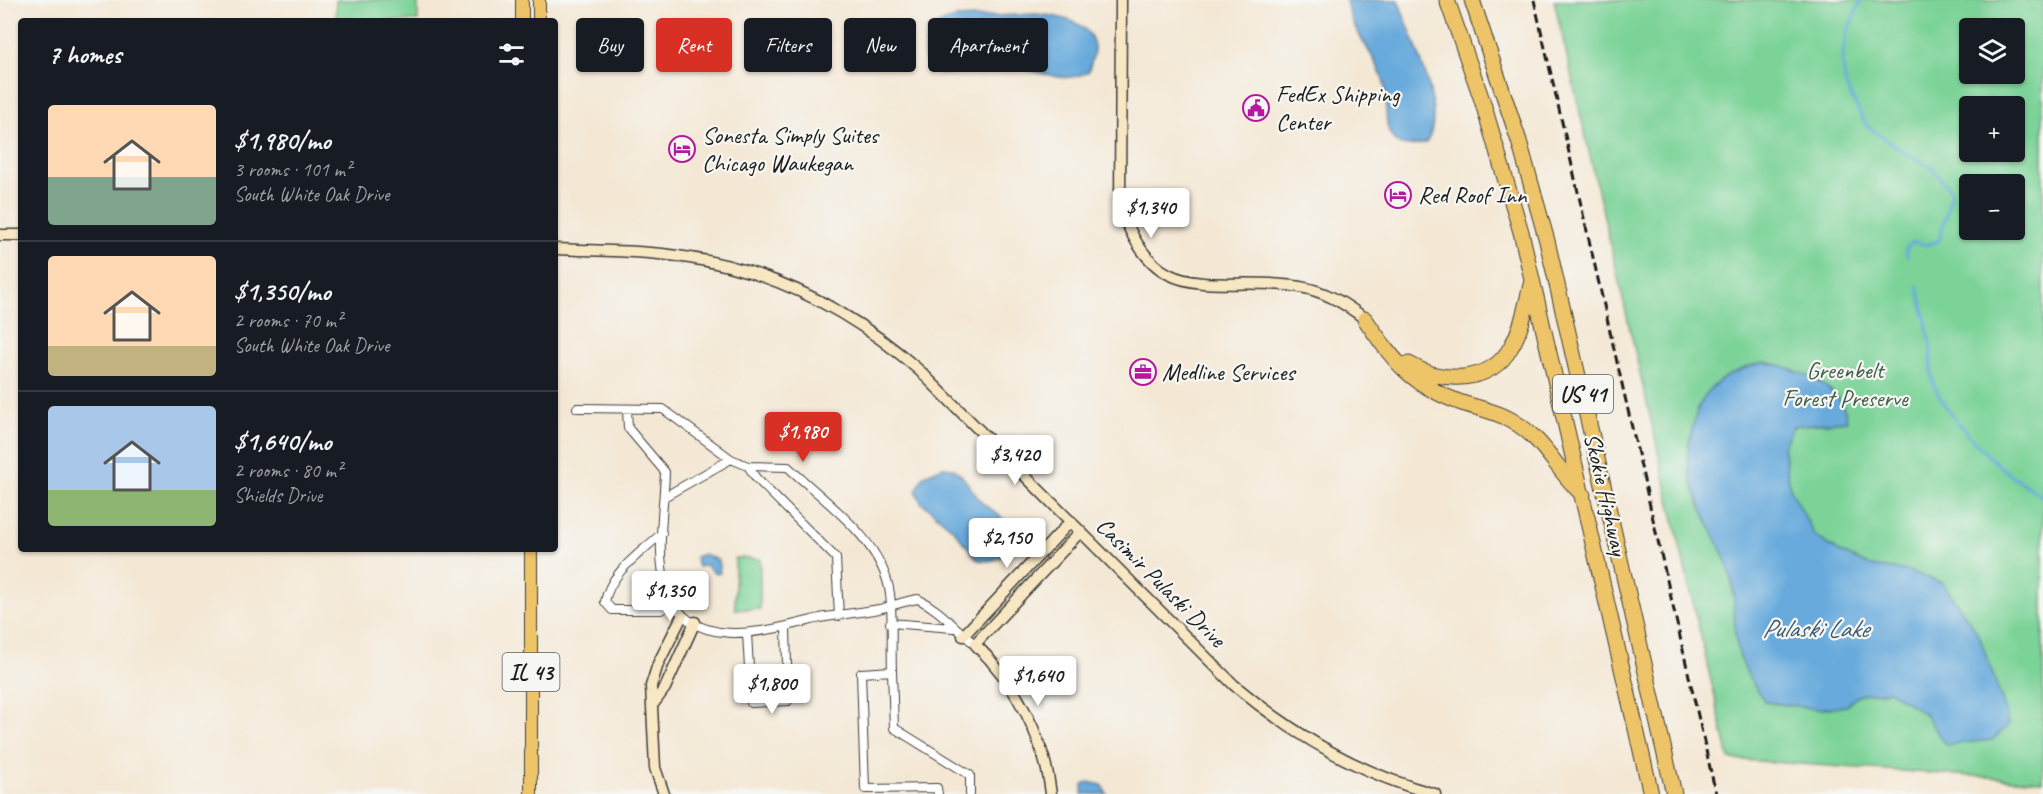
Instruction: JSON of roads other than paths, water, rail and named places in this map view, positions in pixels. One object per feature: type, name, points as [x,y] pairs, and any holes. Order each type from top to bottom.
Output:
[{"type":"highway","name":"Skokie Highway","points":[[1448,0],[1499,154],[1533,279],[1652,794]]},
{"type":"highway","name":"Skokie Highway","points":[[1472,0],[1505,94],[1542,223],[1674,794]]},
{"type":"highway","points":[[1365,319],[1409,364],[1424,373],[1445,378],[1481,374],[1510,349],[1519,330],[1533,279]]},
{"type":"highway","points":[[1365,319],[1397,366],[1427,388],[1459,402],[1495,412],[1537,438],[1564,478],[1583,495]]},
{"type":"main road","points":[[522,0],[522,18]]},
{"type":"main road","points":[[539,0],[539,18]]},
{"type":"main road","name":"IL 43","points":[[531,552],[531,794]]},
{"type":"street","points":[[1121,0],[1120,204],[1127,226],[1150,261],[1173,276],[1191,283],[1299,287],[1346,304],[1365,319]]},
{"type":"street","points":[[0,235],[18,236]]},
{"type":"street","name":"Casimir Pulaski Drive","points":[[558,249],[681,256],[729,265],[815,297],[891,345],[1234,685],[1260,706],[1288,727],[1346,761],[1409,787],[1435,794]]},
{"type":"street","points":[[577,408],[663,409],[731,459],[747,466],[788,467],[856,532],[872,549],[884,574],[890,594],[894,728],[970,775],[970,794]]},
{"type":"street","points":[[627,410],[628,428],[664,472],[663,569],[667,590],[682,616],[711,630],[747,633],[786,628],[918,599],[933,606],[953,628],[975,644],[1013,693],[1030,722],[1042,753],[1051,794]]},
{"type":"street","points":[[664,497],[731,459]]},
{"type":"street","points":[[747,466],[756,478],[836,558],[839,616]]},
{"type":"street","points":[[963,636],[1071,521]]},
{"type":"street","points":[[975,644],[1081,531]]},
{"type":"street","points":[[662,533],[614,578],[608,588],[605,602],[612,610],[661,610],[673,601]]},
{"type":"street","points":[[664,794],[655,768],[654,703],[651,686],[682,616]]},
{"type":"street","points":[[654,703],[669,678],[695,622]]},
{"type":"street","points":[[890,623],[953,628]]},
{"type":"street","points":[[747,633],[751,703],[788,701],[786,628]]},
{"type":"street","points":[[892,671],[861,673],[865,789],[937,788],[938,794]]},
{"type":"street","points":[[655,673],[669,678]]},
{"type":"water","points":[[1346,0],[1398,0],[1418,52],[1430,93],[1433,112],[1432,129],[1426,143],[1402,145],[1391,136],[1387,123],[1386,94],[1382,76],[1353,23]]},
{"type":"water","points":[[1036,14],[1072,21],[1080,25],[1092,38],[1094,53],[1089,71],[1079,76],[1069,77],[1036,72],[1048,72],[1048,18],[956,18]]},
{"type":"water","points":[[928,28],[928,66],[924,50]]},
{"type":"water","name":"Pulaski Lake","points":[[1764,362],[1789,368],[1816,380],[1828,388],[1844,409],[1847,421],[1793,426],[1783,447],[1790,488],[1815,536],[1840,552],[1871,566],[1909,571],[1943,583],[1979,635],[2006,712],[2008,726],[1992,740],[1946,745],[1925,714],[1890,691],[1857,695],[1847,706],[1818,709],[1765,702],[1751,681],[1740,658],[1736,641],[1733,589],[1728,567],[1696,494],[1688,457],[1695,418],[1705,395],[1730,374]]},
{"type":"water","points":[[943,467],[953,468],[962,476],[982,503],[997,513],[1011,527],[1013,542],[1007,552],[999,558],[990,561],[978,560],[953,529],[921,502],[916,491],[924,475]]},
{"type":"water","points":[[703,554],[718,560],[720,573],[714,573],[706,565],[698,567],[695,557]]},
{"type":"water","points":[[1088,782],[1102,785],[1107,794],[1082,794],[1083,785]]},
{"type":"waterway","points":[[1861,0],[1847,32],[1842,59],[1846,86],[1866,125],[1898,148],[1932,168],[1952,192],[1939,241],[1925,245],[1912,242],[1906,249],[1907,256]]},
{"type":"waterway","points":[[1918,286],[1931,350],[1932,378],[1938,394],[1979,447],[2013,477],[2043,498]]},
{"type":"railway","points":[[1534,0],[1716,794]]},
{"type":"place","name":"FedEx Shipping Center","points":[[1256,108]]},
{"type":"place","name":"Sonesta Simply Suites Chicago Waukegan","points":[[682,149]]},
{"type":"place","name":"Red Roof Inn","points":[[1398,195]]},
{"type":"place","name":"Medline Services","points":[[1143,372]]},
{"type":"park label","name":"Greenbelt Forest Preserve","points":[[1845,384]]}]
